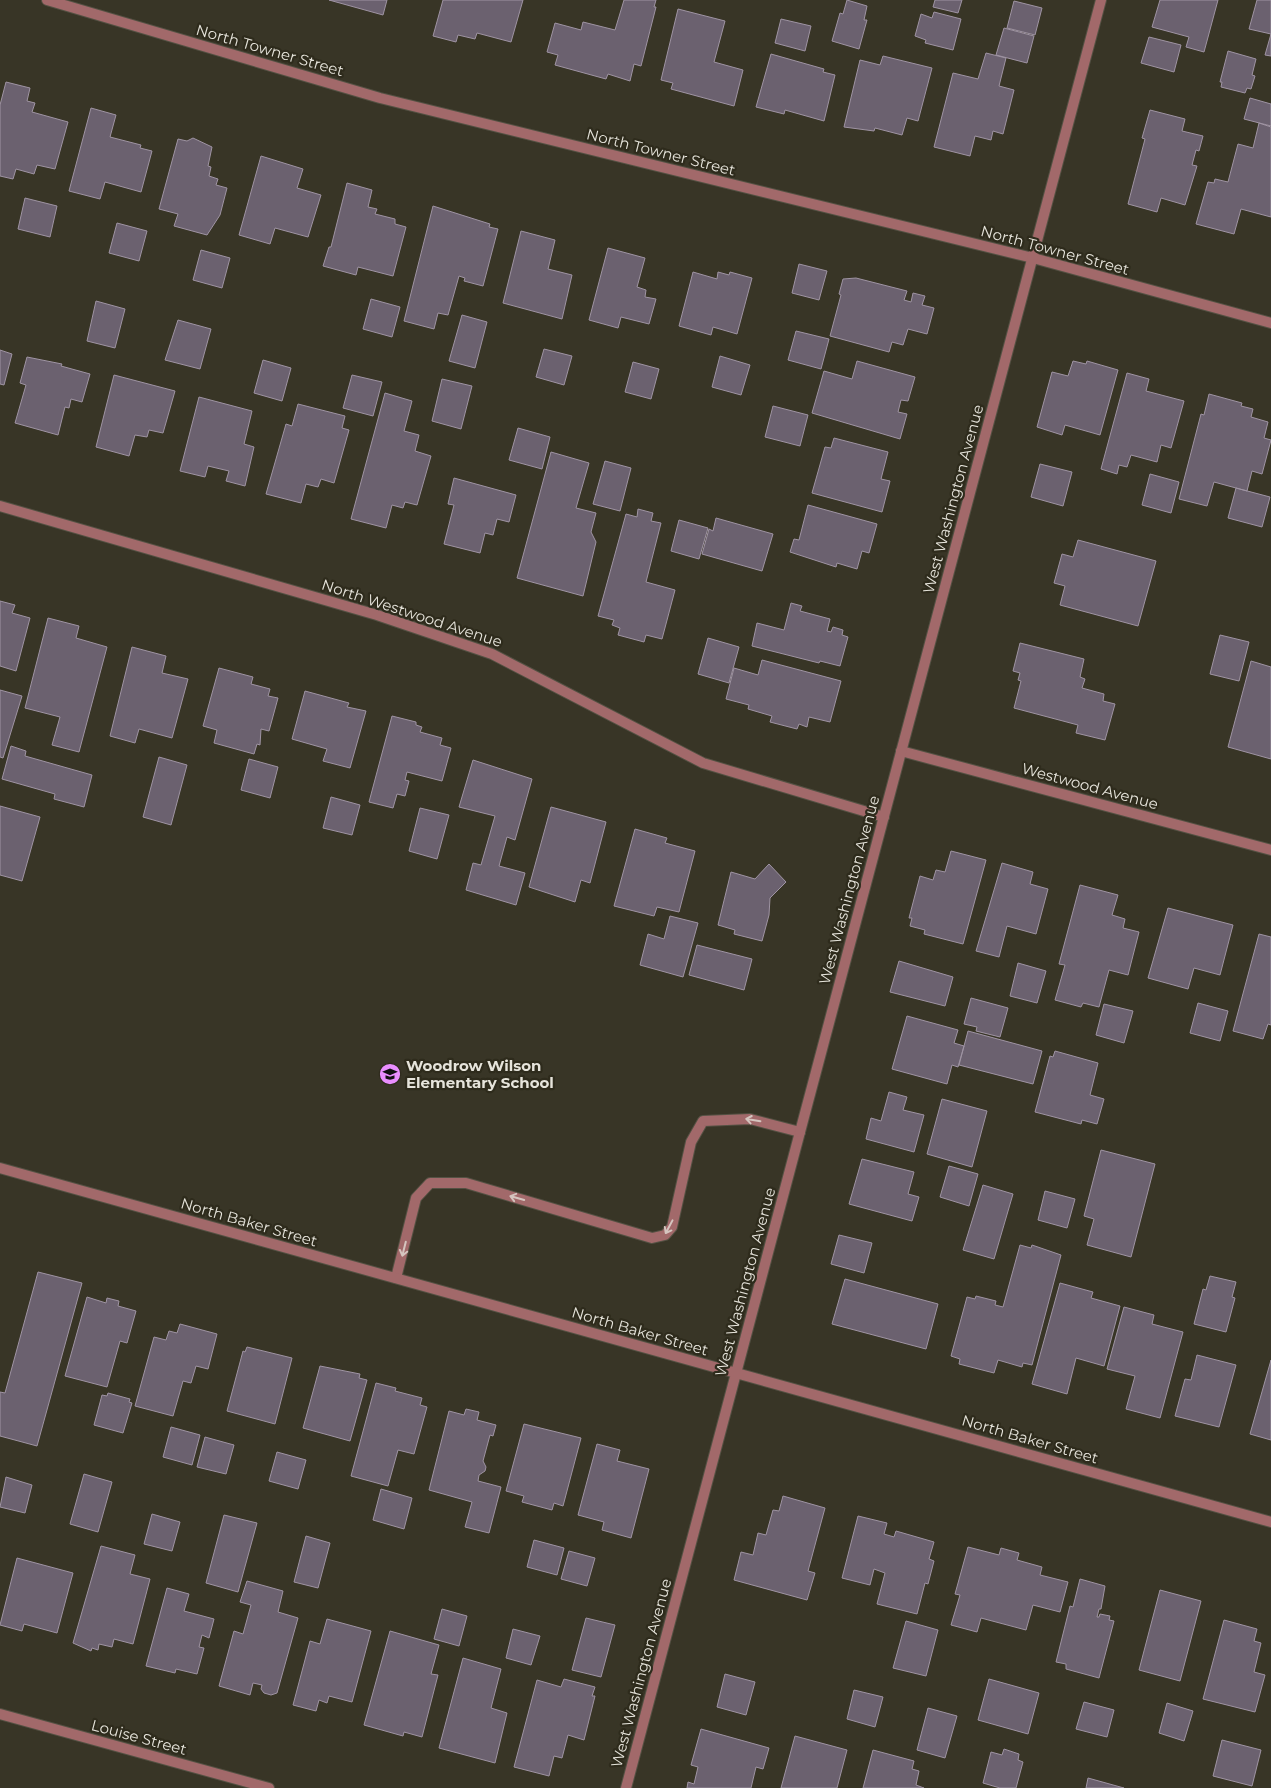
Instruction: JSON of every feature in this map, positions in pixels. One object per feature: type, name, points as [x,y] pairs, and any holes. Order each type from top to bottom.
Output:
[{"type":"street","name":"North Towner Street","points":[[47,0],[380,98],[1033,258],[1271,323]]},
{"type":"street","name":"West Washington Avenue","points":[[626,1788],[1101,0]]},
{"type":"street","name":"North Westwood Avenue","points":[[0,506],[377,615],[492,654],[703,763],[884,817]]},
{"type":"street","name":"Westwood Avenue","points":[[901,750],[1271,850]]},
{"type":"street","points":[[396,1278],[416,1198],[430,1183],[466,1183],[652,1238],[666,1235],[672,1227],[691,1142],[703,1121],[750,1119],[800,1132]]},
{"type":"street","name":"North Baker Street","points":[[0,1168],[1271,1522]]},
{"type":"street","name":"Louise Street","points":[[0,1714],[269,1788]]},
{"type":"building","points":[[329,0],[387,0],[383,15]]},
{"type":"building","points":[[443,0],[523,0],[511,42],[477,33],[475,39],[458,35],[456,42],[433,36]]},
{"type":"building","points":[[624,0],[656,0],[654,7],[656,7],[641,66],[634,64],[630,81],[608,74],[606,79],[555,65],[558,55],[547,52],[555,23],[581,30],[583,22],[615,30]]},
{"type":"building","points":[[847,0],[867,6],[864,20],[867,20],[859,49],[832,41],[840,13],[843,14]]},
{"type":"building","points":[[935,0],[962,0],[958,13],[933,7]]},
{"type":"building","points":[[1160,0],[1218,0],[1204,52],[1186,47],[1189,37],[1152,27]]},
{"type":"building","points":[[1257,0],[1271,0],[1271,34],[1249,29]]},
{"type":"building","points":[[1014,1],[1042,8],[1035,35],[1007,28]]},
{"type":"building","points":[[678,9],[725,21],[714,62],[743,70],[734,106],[671,89],[673,83],[661,80]]},
{"type":"building","points":[[934,12],[961,19],[953,50],[925,43],[926,40],[915,36],[921,14],[932,18]]},
{"type":"building","points":[[781,19],[811,26],[805,51],[775,43]]},
{"type":"building","points":[[1004,28],[1034,36],[1027,63],[996,55]]},
{"type":"building","points":[[1271,34],[1271,56],[1265,55]]},
{"type":"building","points":[[1149,37],[1181,45],[1174,72],[1141,63]]},
{"type":"building","points":[[1228,51],[1256,59],[1252,75],[1255,76],[1251,89],[1247,88],[1245,93],[1221,87],[1222,82],[1220,82]]},
{"type":"building","points":[[986,53],[1006,58],[999,86],[1014,90],[1003,134],[993,131],[991,140],[975,136],[970,156],[934,147],[953,73],[978,79]]},
{"type":"building","points":[[771,54],[824,69],[823,72],[835,75],[824,121],[785,110],[784,114],[756,107]]},
{"type":"building","points":[[883,56],[932,68],[918,121],[907,118],[902,135],[875,128],[874,131],[844,127],[860,60],[880,65]]},
{"type":"building","points":[[6,82],[30,88],[27,101],[35,103],[32,112],[68,122],[55,169],[37,165],[34,174],[16,169],[13,179],[0,176],[0,105]]},
{"type":"building","points":[[1250,98],[1271,104],[1271,126],[1244,119]]},
{"type":"building","points":[[91,108],[116,115],[110,137],[141,145],[140,148],[152,151],[141,192],[105,182],[100,199],[69,191]]},
{"type":"building","points":[[1150,110],[1185,119],[1182,131],[1203,136],[1199,151],[1196,150],[1192,165],[1197,166],[1185,205],[1161,198],[1157,212],[1128,204],[1145,139],[1142,138]]},
{"type":"building","points":[[1259,123],[1271,127],[1271,217],[1241,209],[1234,234],[1196,224],[1208,182],[1214,183],[1215,179],[1228,182],[1238,144],[1253,148]]},
{"type":"building","points":[[193,138],[212,147],[208,166],[211,167],[209,176],[218,179],[216,185],[227,188],[220,215],[207,235],[174,226],[178,214],[159,209],[178,139],[187,141]]},
{"type":"building","points":[[261,156],[303,169],[297,188],[321,195],[308,237],[275,228],[270,244],[239,235]]},
{"type":"building","points":[[347,183],[372,190],[368,207],[377,209],[375,214],[395,219],[395,224],[406,227],[393,276],[358,267],[356,275],[323,266],[329,247],[331,247]]},
{"type":"building","points":[[25,198],[57,206],[50,237],[18,229]]},
{"type":"building","points":[[433,206],[490,224],[489,227],[498,229],[483,286],[464,281],[465,278],[459,276],[448,315],[438,313],[434,329],[404,321]]},
{"type":"building","points":[[117,223],[147,231],[139,261],[109,253]]},
{"type":"building","points":[[521,231],[555,240],[548,269],[572,275],[562,319],[503,303]]},
{"type":"building","points":[[608,248],[645,258],[637,287],[646,290],[645,297],[656,299],[649,324],[621,317],[618,328],[589,320]]},
{"type":"building","points":[[201,250],[230,258],[222,288],[193,280]]},
{"type":"building","points":[[799,264],[827,271],[819,300],[792,293]]},
{"type":"building","points":[[693,272],[717,279],[718,272],[729,275],[730,272],[752,278],[737,334],[713,327],[711,335],[679,326]]},
{"type":"building","points":[[856,278],[907,291],[904,300],[911,302],[913,293],[925,296],[922,305],[934,308],[927,334],[908,329],[903,345],[892,342],[889,352],[830,336],[841,295],[839,294],[843,279]]},
{"type":"building","points":[[371,299],[400,307],[392,337],[363,329]]},
{"type":"building","points":[[96,301],[125,309],[115,348],[87,341]]},
{"type":"building","points":[[462,315],[487,322],[475,368],[449,361]]},
{"type":"building","points":[[178,320],[211,329],[200,369],[165,360]]},
{"type":"building","points":[[796,331],[829,339],[821,369],[788,360]]},
{"type":"building","points":[[544,349],[572,356],[564,385],[536,377]]},
{"type":"building","points":[[0,350],[12,354],[4,385],[0,384]]},
{"type":"building","points":[[720,356],[750,365],[741,395],[712,387]]},
{"type":"building","points":[[27,357],[62,364],[61,366],[90,374],[82,402],[71,399],[69,408],[65,407],[58,435],[15,423],[26,385],[20,383]]},
{"type":"building","points":[[263,360],[291,368],[282,401],[254,393]]},
{"type":"building","points":[[857,361],[915,377],[908,401],[901,400],[898,412],[907,414],[900,439],[812,413],[824,371],[852,379]]},
{"type":"building","points":[[1073,361],[1086,364],[1087,361],[1118,370],[1100,435],[1065,425],[1062,435],[1037,427],[1052,372],[1068,376]]},
{"type":"building","points":[[633,362],[659,369],[651,399],[625,392]]},
{"type":"building","points":[[1127,373],[1149,379],[1146,391],[1184,401],[1171,448],[1161,445],[1157,462],[1131,455],[1127,467],[1119,465],[1117,474],[1101,469]]},
{"type":"building","points":[[114,375],[175,391],[163,433],[149,430],[147,437],[135,435],[129,456],[96,447]]},
{"type":"building","points":[[352,375],[382,382],[373,416],[343,408]]},
{"type":"building","points":[[442,379],[472,386],[461,429],[432,421]]},
{"type":"building","points":[[385,393],[412,401],[404,431],[419,435],[415,451],[431,456],[417,505],[405,502],[403,508],[392,505],[386,528],[351,519]]},
{"type":"building","points":[[1209,394],[1242,403],[1241,406],[1253,409],[1251,417],[1268,422],[1264,438],[1271,440],[1262,474],[1252,471],[1247,491],[1214,482],[1207,506],[1179,499],[1201,414],[1204,415]]},
{"type":"building","points":[[199,397],[252,411],[244,444],[254,447],[245,486],[226,481],[229,471],[208,466],[205,477],[180,471]]},
{"type":"building","points":[[298,404],[345,416],[342,428],[349,430],[334,483],[321,479],[318,487],[306,484],[301,503],[266,494],[286,424],[292,426]]},
{"type":"building","points":[[773,406],[808,415],[800,446],[765,437]]},
{"type":"building","points":[[518,428],[550,437],[542,469],[509,460]]},
{"type":"building","points":[[834,438],[888,452],[881,479],[890,481],[882,512],[812,493],[825,447],[831,448]]},
{"type":"building","points":[[551,452],[589,463],[576,508],[596,513],[591,532],[596,542],[583,596],[517,578]]},
{"type":"building","points":[[605,461],[631,468],[620,511],[593,504]]},
{"type":"building","points":[[1040,464],[1072,472],[1063,506],[1031,497]]},
{"type":"building","points":[[1150,474],[1179,482],[1171,513],[1142,505]]},
{"type":"building","points":[[454,478],[516,495],[509,522],[497,519],[493,535],[485,533],[480,553],[444,544],[454,505],[448,504]]},
{"type":"building","points":[[1236,488],[1270,497],[1262,527],[1228,518]]},
{"type":"building","points":[[808,505],[877,524],[869,553],[862,551],[857,569],[837,563],[836,567],[790,552],[794,539],[799,540]]},
{"type":"building","points":[[638,509],[653,513],[651,521],[661,523],[646,582],[675,590],[662,639],[646,635],[644,642],[618,635],[620,628],[612,625],[614,620],[598,616],[626,514],[637,517]]},
{"type":"building","points":[[716,518],[773,534],[762,571],[702,554],[709,529],[713,531]]},
{"type":"building","points":[[679,520],[708,528],[699,559],[671,551]]},
{"type":"building","points":[[1078,540],[1156,561],[1138,626],[1060,605],[1065,586],[1054,583],[1062,554],[1073,557]]},
{"type":"building","points":[[0,601],[15,605],[12,613],[30,618],[16,671],[0,666]]},
{"type":"building","points":[[791,603],[802,606],[800,611],[830,619],[827,631],[831,632],[833,627],[843,630],[842,635],[848,637],[840,666],[820,661],[819,663],[752,646],[757,623],[784,630]]},
{"type":"building","points":[[48,618],[79,626],[76,638],[107,647],[79,752],[52,745],[60,717],[25,708]]},
{"type":"building","points":[[1220,635],[1249,642],[1239,681],[1210,674]]},
{"type":"building","points":[[708,638],[739,647],[729,683],[698,674]]},
{"type":"building","points":[[1020,643],[1084,659],[1080,677],[1085,679],[1082,688],[1104,694],[1103,701],[1115,704],[1105,740],[1076,733],[1078,725],[1014,708],[1021,681],[1018,680],[1020,673],[1013,671]]},
{"type":"building","points":[[132,647],[166,656],[162,673],[188,679],[172,738],[139,729],[135,743],[110,736]]},
{"type":"building","points":[[762,660],[841,681],[830,722],[809,717],[807,727],[799,724],[797,729],[770,722],[772,716],[748,709],[749,705],[726,699],[734,668],[758,675]]},
{"type":"building","points":[[1251,661],[1271,667],[1271,759],[1228,747]]},
{"type":"building","points":[[219,668],[253,677],[251,684],[270,689],[268,696],[278,698],[269,731],[261,729],[260,745],[257,744],[254,754],[214,743],[217,730],[203,726]]},
{"type":"building","points":[[0,690],[22,696],[3,758],[0,757]]},
{"type":"building","points":[[305,691],[349,703],[347,707],[366,711],[350,768],[323,761],[327,749],[292,739]]},
{"type":"building","points":[[392,716],[416,722],[416,725],[422,727],[420,732],[442,738],[440,745],[451,748],[442,781],[407,772],[405,780],[409,781],[405,796],[397,794],[393,808],[369,802]]},
{"type":"building","points":[[11,746],[26,751],[25,756],[92,775],[84,807],[54,799],[55,794],[2,779]]},
{"type":"building","points":[[159,757],[187,765],[171,825],[143,817]]},
{"type":"building","points":[[249,759],[278,767],[270,798],[241,790]]},
{"type":"building","points":[[473,760],[532,779],[515,840],[507,837],[499,866],[525,873],[516,905],[466,890],[473,863],[481,865],[495,816],[459,807]]},
{"type":"building","points":[[331,797],[360,805],[352,835],[323,828]]},
{"type":"building","points":[[0,806],[40,817],[22,881],[0,875]]},
{"type":"building","points":[[551,807],[606,822],[590,883],[581,880],[575,902],[529,887]]},
{"type":"building","points":[[420,808],[449,815],[437,859],[409,851]]},
{"type":"building","points":[[635,829],[667,838],[665,843],[695,851],[679,912],[657,907],[654,916],[614,906]]},
{"type":"building","points":[[951,851],[986,860],[963,944],[924,934],[925,930],[910,926],[912,918],[909,918],[920,876],[933,880],[936,870],[945,872]]},
{"type":"building","points":[[1002,863],[1033,872],[1030,884],[1048,889],[1036,934],[1007,926],[999,957],[976,951]]},
{"type":"building","points":[[769,864],[786,882],[770,898],[769,915],[762,941],[734,934],[735,930],[718,925],[731,872],[755,879]]},
{"type":"building","points":[[1080,885],[1118,895],[1112,915],[1125,919],[1123,928],[1139,932],[1128,975],[1109,970],[1099,1007],[1083,1003],[1081,1007],[1055,1000],[1065,965],[1059,964]]},
{"type":"building","points":[[1168,908],[1233,925],[1220,975],[1194,968],[1188,989],[1148,978]]},
{"type":"building","points":[[670,916],[698,923],[683,977],[640,965],[648,934],[664,939]]},
{"type":"building","points":[[1259,934],[1271,937],[1271,1025],[1268,1024],[1263,1039],[1233,1031]]},
{"type":"building","points":[[697,945],[752,959],[744,990],[689,975]]},
{"type":"building","points":[[899,961],[953,977],[945,1006],[890,992]]},
{"type":"building","points":[[1018,963],[1046,971],[1037,1003],[1010,996]]},
{"type":"building","points":[[971,998],[1008,1008],[1000,1037],[976,1031],[977,1027],[964,1024]]},
{"type":"building","points":[[1198,1003],[1228,1011],[1220,1041],[1190,1033]]},
{"type":"building","points":[[1104,1004],[1133,1011],[1124,1043],[1096,1035]]},
{"type":"building","points":[[907,1016],[958,1030],[954,1043],[964,1046],[958,1067],[952,1065],[947,1084],[892,1069]]},
{"type":"building","points":[[968,1031],[1042,1051],[1033,1084],[959,1065]]},
{"type":"building","points":[[1055,1051],[1098,1063],[1090,1095],[1104,1099],[1097,1124],[1082,1120],[1081,1124],[1035,1112],[1050,1056],[1053,1057]]},
{"type":"building","points":[[889,1092],[907,1097],[903,1110],[924,1115],[914,1152],[866,1139],[871,1118],[881,1121]]},
{"type":"building","points":[[942,1099],[987,1111],[972,1167],[927,1154]]},
{"type":"building","points":[[1101,1150],[1155,1164],[1131,1257],[1087,1245],[1094,1219],[1084,1216]]},
{"type":"building","points":[[862,1159],[914,1172],[908,1194],[919,1197],[912,1221],[849,1204]]},
{"type":"building","points":[[949,1166],[978,1174],[969,1206],[940,1197]]},
{"type":"building","points":[[983,1185],[1013,1194],[994,1259],[963,1250]]},
{"type":"building","points":[[1045,1191],[1075,1199],[1067,1228],[1038,1220]]},
{"type":"building","points":[[839,1235],[872,1243],[864,1273],[831,1264]]},
{"type":"building","points":[[1020,1245],[1031,1248],[1032,1245],[1061,1255],[1032,1365],[1023,1363],[1022,1367],[998,1360],[994,1373],[959,1364],[960,1359],[951,1356],[967,1297],[975,1299],[976,1296],[996,1301],[995,1305],[1003,1307]]},
{"type":"building","points":[[38,1272],[82,1283],[37,1446],[0,1436],[0,1392],[5,1393]]},
{"type":"building","points":[[1210,1276],[1236,1282],[1232,1297],[1235,1298],[1226,1332],[1194,1324],[1203,1289],[1206,1290]]},
{"type":"building","points":[[845,1279],[938,1304],[926,1349],[832,1324]]},
{"type":"building","points":[[1060,1283],[1093,1292],[1091,1298],[1120,1306],[1104,1366],[1076,1358],[1067,1394],[1032,1384]]},
{"type":"building","points":[[87,1297],[106,1303],[107,1298],[119,1301],[118,1306],[136,1311],[127,1343],[120,1341],[107,1387],[65,1376]]},
{"type":"building","points":[[1124,1307],[1154,1315],[1152,1324],[1183,1332],[1160,1418],[1126,1409],[1135,1376],[1107,1369]]},
{"type":"building","points":[[180,1324],[217,1334],[208,1369],[196,1366],[191,1383],[183,1381],[173,1416],[135,1406],[154,1337],[166,1340],[169,1331],[177,1333]]},
{"type":"building","points":[[247,1347],[292,1358],[275,1424],[227,1411],[243,1351],[245,1352]]},
{"type":"building","points":[[1197,1355],[1236,1365],[1219,1427],[1175,1416],[1185,1379],[1191,1380]]},
{"type":"building","points":[[1271,1360],[1271,1440],[1250,1434]]},
{"type":"building","points":[[320,1366],[360,1374],[359,1378],[367,1380],[350,1441],[303,1428]]},
{"type":"building","points":[[376,1383],[396,1388],[395,1391],[422,1398],[420,1405],[427,1407],[414,1454],[398,1450],[388,1486],[351,1476]]},
{"type":"building","points":[[108,1393],[130,1399],[129,1402],[132,1403],[123,1433],[94,1425],[102,1395],[107,1396]]},
{"type":"building","points":[[466,1409],[479,1412],[477,1420],[496,1425],[493,1436],[490,1435],[483,1461],[486,1467],[485,1471],[479,1475],[478,1481],[501,1487],[489,1533],[465,1527],[472,1502],[429,1490],[449,1411],[464,1415]]},
{"type":"building","points":[[524,1424],[581,1438],[563,1506],[554,1503],[552,1510],[522,1502],[524,1496],[506,1491]]},
{"type":"building","points":[[171,1427],[200,1435],[192,1465],[163,1457]]},
{"type":"building","points":[[205,1437],[234,1445],[226,1474],[197,1467]]},
{"type":"building","points":[[597,1444],[620,1450],[617,1461],[649,1469],[631,1538],[602,1530],[604,1522],[578,1515]]},
{"type":"building","points":[[277,1452],[306,1460],[298,1489],[269,1481]]},
{"type":"building","points":[[84,1474],[112,1482],[98,1532],[70,1524]]},
{"type":"building","points":[[6,1477],[32,1485],[25,1513],[0,1507]]},
{"type":"building","points":[[381,1489],[412,1498],[404,1529],[373,1520]]},
{"type":"building","points":[[783,1496],[825,1508],[808,1571],[815,1573],[807,1600],[734,1580],[741,1552],[753,1555],[758,1533],[766,1535],[773,1510],[779,1511]]},
{"type":"building","points":[[152,1514],[180,1522],[172,1551],[144,1544]]},
{"type":"building","points":[[224,1515],[257,1523],[238,1592],[206,1583]]},
{"type":"building","points":[[858,1516],[887,1523],[884,1534],[894,1537],[896,1531],[934,1542],[929,1559],[934,1561],[928,1584],[925,1583],[917,1614],[877,1604],[885,1573],[874,1569],[870,1585],[842,1578]]},
{"type":"building","points":[[306,1536],[330,1543],[318,1588],[294,1582]]},
{"type":"building","points":[[534,1540],[564,1548],[557,1575],[527,1567]]},
{"type":"building","points":[[101,1546],[135,1555],[130,1574],[150,1579],[133,1644],[114,1639],[112,1647],[99,1644],[98,1650],[92,1648],[91,1651],[73,1643]]},
{"type":"building","points":[[968,1547],[999,1555],[1001,1548],[1019,1553],[1017,1560],[1042,1567],[1040,1575],[1068,1582],[1060,1612],[1033,1605],[1026,1630],[981,1618],[977,1632],[951,1625],[960,1595],[955,1594]]},
{"type":"building","points":[[569,1551],[595,1558],[587,1586],[561,1579]]},
{"type":"building","points":[[17,1558],[73,1573],[57,1633],[24,1624],[22,1631],[0,1625]]},
{"type":"building","points":[[1080,1579],[1105,1586],[1101,1609],[1099,1609],[1097,1617],[1100,1614],[1110,1616],[1109,1620],[1114,1621],[1099,1678],[1066,1669],[1066,1664],[1056,1662],[1070,1606],[1073,1607]]},
{"type":"building","points":[[247,1581],[283,1591],[278,1612],[298,1618],[277,1693],[271,1695],[264,1693],[261,1689],[262,1685],[253,1683],[250,1695],[219,1686],[234,1631],[243,1634],[251,1605],[240,1602]]},
{"type":"building","points":[[167,1588],[189,1594],[184,1611],[214,1619],[209,1638],[202,1635],[199,1647],[204,1648],[197,1674],[176,1669],[175,1673],[146,1666]]},
{"type":"building","points":[[1160,1590],[1201,1601],[1180,1681],[1139,1670]]},
{"type":"building","points":[[442,1609],[467,1616],[459,1646],[434,1639]]},
{"type":"building","points":[[586,1618],[615,1625],[601,1677],[572,1670]]},
{"type":"building","points":[[327,1619],[371,1631],[352,1702],[329,1696],[327,1703],[319,1700],[316,1711],[293,1705],[310,1641],[320,1644]]},
{"type":"building","points":[[1224,1620],[1257,1629],[1254,1641],[1261,1643],[1254,1672],[1265,1675],[1255,1712],[1203,1699]]},
{"type":"building","points":[[906,1621],[938,1630],[926,1676],[893,1668]]},
{"type":"building","points":[[513,1629],[540,1636],[531,1665],[506,1658]]},
{"type":"building","points":[[390,1631],[439,1645],[431,1674],[438,1675],[422,1737],[404,1732],[403,1736],[364,1725]]},
{"type":"building","points":[[463,1658],[501,1669],[491,1708],[507,1713],[495,1763],[439,1748]]},
{"type":"building","points":[[725,1674],[755,1682],[746,1715],[717,1707]]},
{"type":"building","points":[[564,1679],[595,1687],[592,1696],[595,1696],[584,1740],[568,1735],[562,1758],[554,1756],[549,1776],[514,1767],[537,1680],[561,1687]]},
{"type":"building","points":[[989,1679],[1039,1693],[1028,1734],[978,1720]]},
{"type":"building","points":[[854,1690],[883,1697],[875,1727],[847,1719]]},
{"type":"building","points":[[1084,1702],[1114,1710],[1107,1737],[1076,1729]]},
{"type":"building","points":[[1167,1703],[1193,1711],[1184,1741],[1159,1733]]},
{"type":"building","points":[[928,1708],[957,1716],[945,1758],[917,1750]]},
{"type":"building","points":[[701,1729],[769,1748],[763,1769],[756,1767],[751,1788],[687,1788],[688,1782],[694,1784],[698,1767],[691,1765]]},
{"type":"building","points":[[795,1736],[847,1750],[837,1788],[781,1788]]},
{"type":"building","points":[[1222,1740],[1261,1750],[1252,1786],[1213,1776]]},
{"type":"building","points":[[1004,1749],[1019,1754],[1018,1760],[1023,1762],[1016,1788],[1000,1788],[983,1783],[991,1752],[1002,1755]]},
{"type":"building","points":[[873,1750],[914,1761],[912,1769],[919,1771],[916,1785],[924,1788],[863,1788]]},
{"type":"building","points":[[1088,1778],[1124,1788],[1086,1788]]},
{"type":"place","name":"Woodrow Wilson Elementary School","points":[[390,1074]]}]
